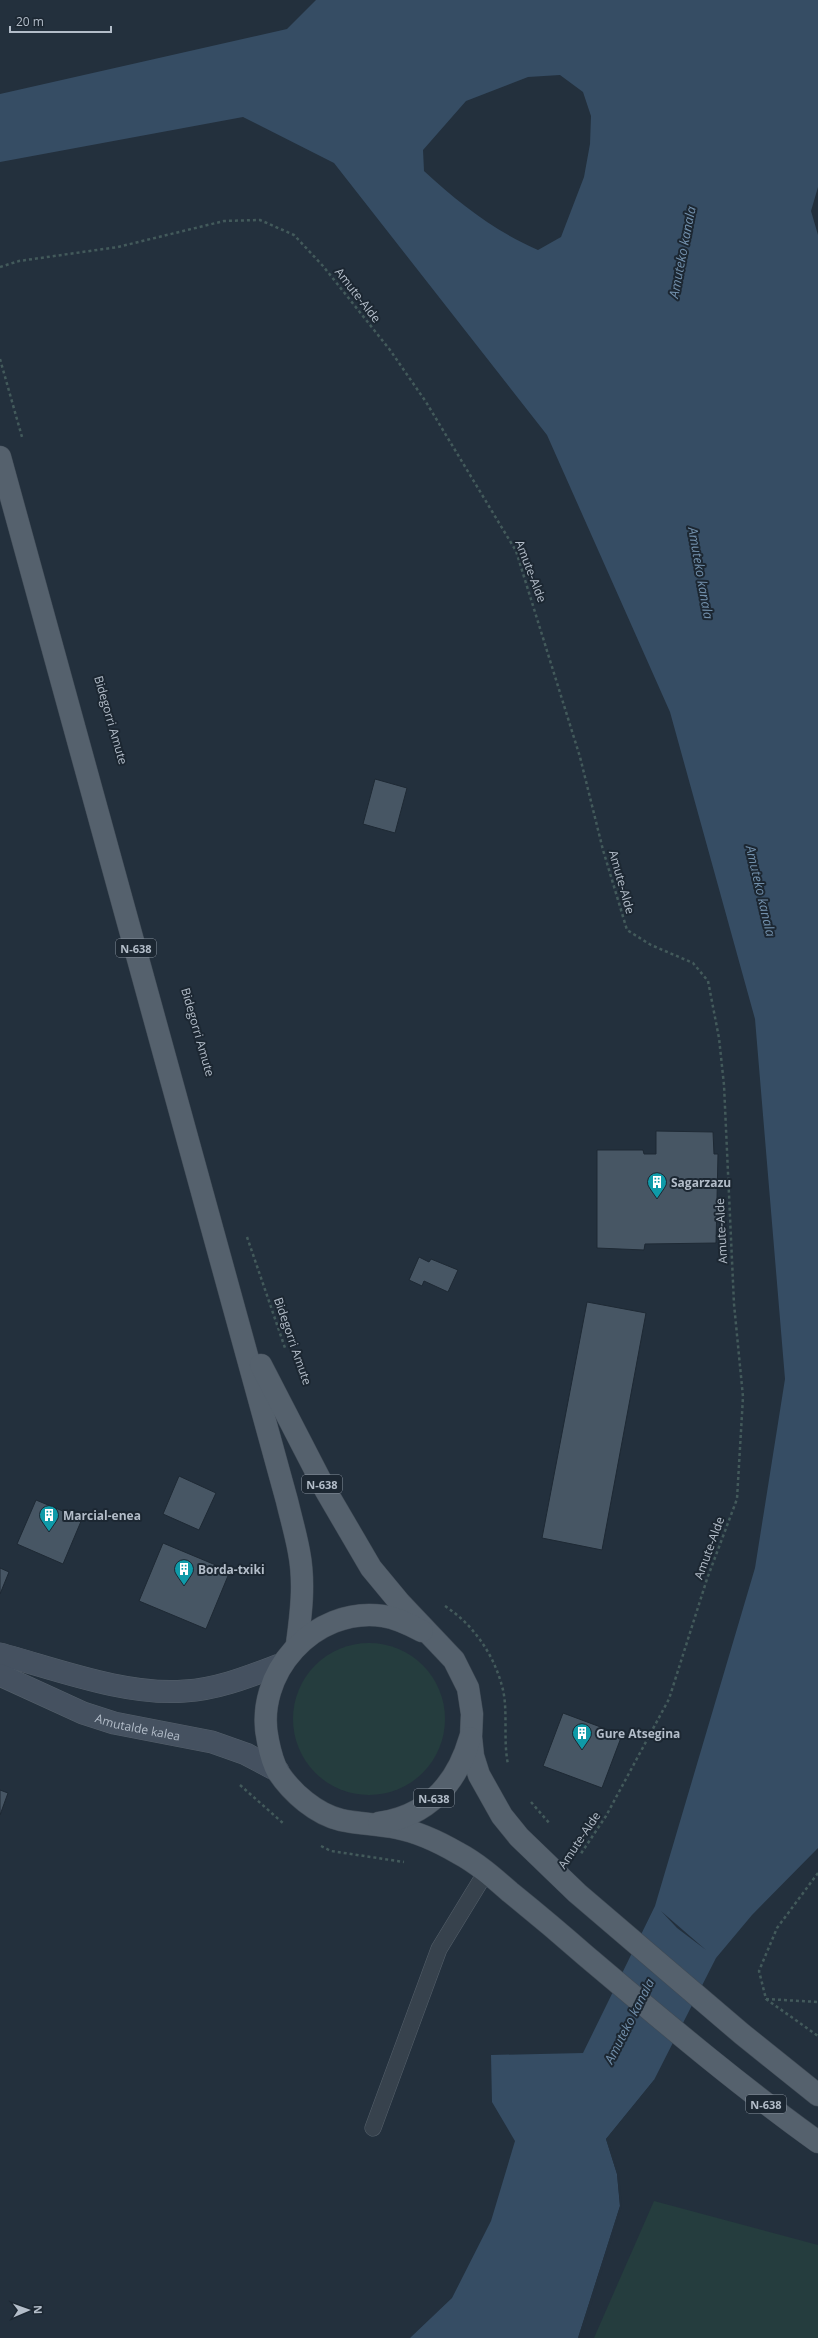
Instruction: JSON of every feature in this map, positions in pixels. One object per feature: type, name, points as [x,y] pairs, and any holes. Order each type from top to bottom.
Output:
[{"type":"main road","name":"N-638","points":[[0,456],[237,1315],[300,1553],[302,1608],[297,1644]]},
{"type":"main road","name":"N-638","points":[[237,1315],[271,1386],[347,1530],[372,1568],[454,1660],[468,1688],[472,1714],[471,1737],[473,1756],[479,1775],[502,1816],[519,1837],[577,1893],[742,2034],[818,2095]]},
{"type":"main road","name":"N-638","points":[[432,1637],[405,1622],[382,1616],[357,1616],[318,1629],[297,1644],[282,1664],[272,1682],[267,1704],[265,1728],[278,1771],[296,1793],[317,1810],[339,1820],[399,1828],[430,1839],[459,1854],[486,1872],[715,2064],[818,2142]]},
{"type":"main road","points":[[0,1654],[120,1686],[152,1691],[185,1691],[216,1686],[282,1664]]},
{"type":"main road","name":"Amutalde kalea","points":[[0,1675],[83,1713],[114,1723],[212,1742],[246,1754],[278,1771]]},
{"type":"main road","name":"N-638","points":[[368,1824],[390,1821],[413,1812],[434,1799],[455,1776],[464,1758],[471,1737]]},
{"type":"lane","points":[[373,2128],[439,1949],[486,1872]]},
{"type":"path","name":"Amute-Alde","points":[[0,268],[19,260],[118,247],[224,221],[260,220],[294,235],[323,266],[390,350],[426,402],[516,551],[580,757],[605,857],[627,930],[651,945],[693,963],[708,981],[719,1038],[724,1085],[734,1304],[743,1398],[737,1499],[707,1579],[669,1699],[606,1816],[579,1857]]},
{"type":"path","points":[[0,359],[24,444]]},
{"type":"path","name":"Bidegorri Amute","points":[[246,1236],[288,1356]]},
{"type":"path","points":[[439,1602],[471,1628],[488,1653],[503,1691],[508,1763],[511,1770]]},
{"type":"path","points":[[530,1801],[555,1829]]},
{"type":"path","points":[[574,1851],[584,1861]]},
{"type":"path","points":[[818,1873],[777,1928],[759,1971],[766,1999],[818,2036]]},
{"type":"path","points":[[766,1999],[818,2002]]},
{"type":"green space","points":[[362,1643],[376,1643],[391,1646],[405,1652],[423,1665],[436,1683],[442,1697],[445,1719],[442,1741],[436,1755],[423,1773],[405,1786],[391,1792],[376,1795],[362,1795],[347,1792],[333,1786],[321,1778],[310,1767],[302,1755],[296,1741],[293,1726],[293,1712],[296,1697],[302,1683],[310,1671],[321,1660],[333,1652],[347,1646]]},
{"type":"green space","points":[[654,2201],[818,2245],[818,2338],[594,2338]]},
{"type":"water","name":"Amuteko kanala","points":[[316,0],[818,0],[818,187],[811,211],[818,235],[818,1848],[752,1915],[716,1958],[654,2080],[606,2139],[617,2174],[620,2206],[578,2338],[410,2338],[452,2298],[491,2221],[515,2141],[492,2102],[491,2055],[583,2053],[655,1906],[755,1568],[785,1379],[755,1019],[670,712],[547,435],[334,163],[243,117],[0,162],[0,94],[287,29]],"holes":[[[560,75],[583,92],[591,116],[590,144],[584,177],[561,237],[538,250],[492,225],[437,183],[424,171],[423,150],[466,101],[528,77]],[[661,1911],[706,1950],[677,1928]]]},
{"type":"pier","points":[[654,2080],[656,2081],[608,2139],[619,2174],[622,2206],[582,2334],[578,2338],[620,2206],[617,2174],[606,2139]]},
{"type":"building","points":[[375,779],[407,788],[395,833],[363,824]]},
{"type":"building","name":"Sagarzazu","points":[[656,1131],[713,1132],[714,1154],[718,1154],[716,1243],[645,1244],[644,1250],[597,1248],[597,1150],[643,1150],[644,1154],[656,1154]]},
{"type":"building","points":[[419,1257],[429,1262],[431,1259],[458,1270],[448,1292],[424,1281],[422,1286],[409,1280]]},
{"type":"building","points":[[587,1302],[646,1313],[602,1550],[542,1538]]},
{"type":"building","points":[[179,1476],[216,1493],[199,1530],[163,1514]]},
{"type":"building","name":"Marcial-enea","points":[[36,1500],[82,1519],[63,1564],[17,1544]]},
{"type":"building","name":"Borda-txiki","points":[[163,1543],[230,1571],[206,1629],[139,1601]]},
{"type":"building","points":[[0,1568],[9,1572],[0,1594]]},
{"type":"building","name":"Gure Atsegina","points":[[563,1713],[622,1735],[602,1788],[543,1766]]},
{"type":"building","points":[[0,1790],[8,1793],[0,1815]]},
{"type":"place","name":"Sagarzazu","points":[[657,1199]]},
{"type":"place","name":"Marcial-enea","points":[[49,1532]]},
{"type":"place","name":"Borda-txiki","points":[[184,1586]]},
{"type":"place","name":"Gure Atsegina","points":[[582,1750]]}]
